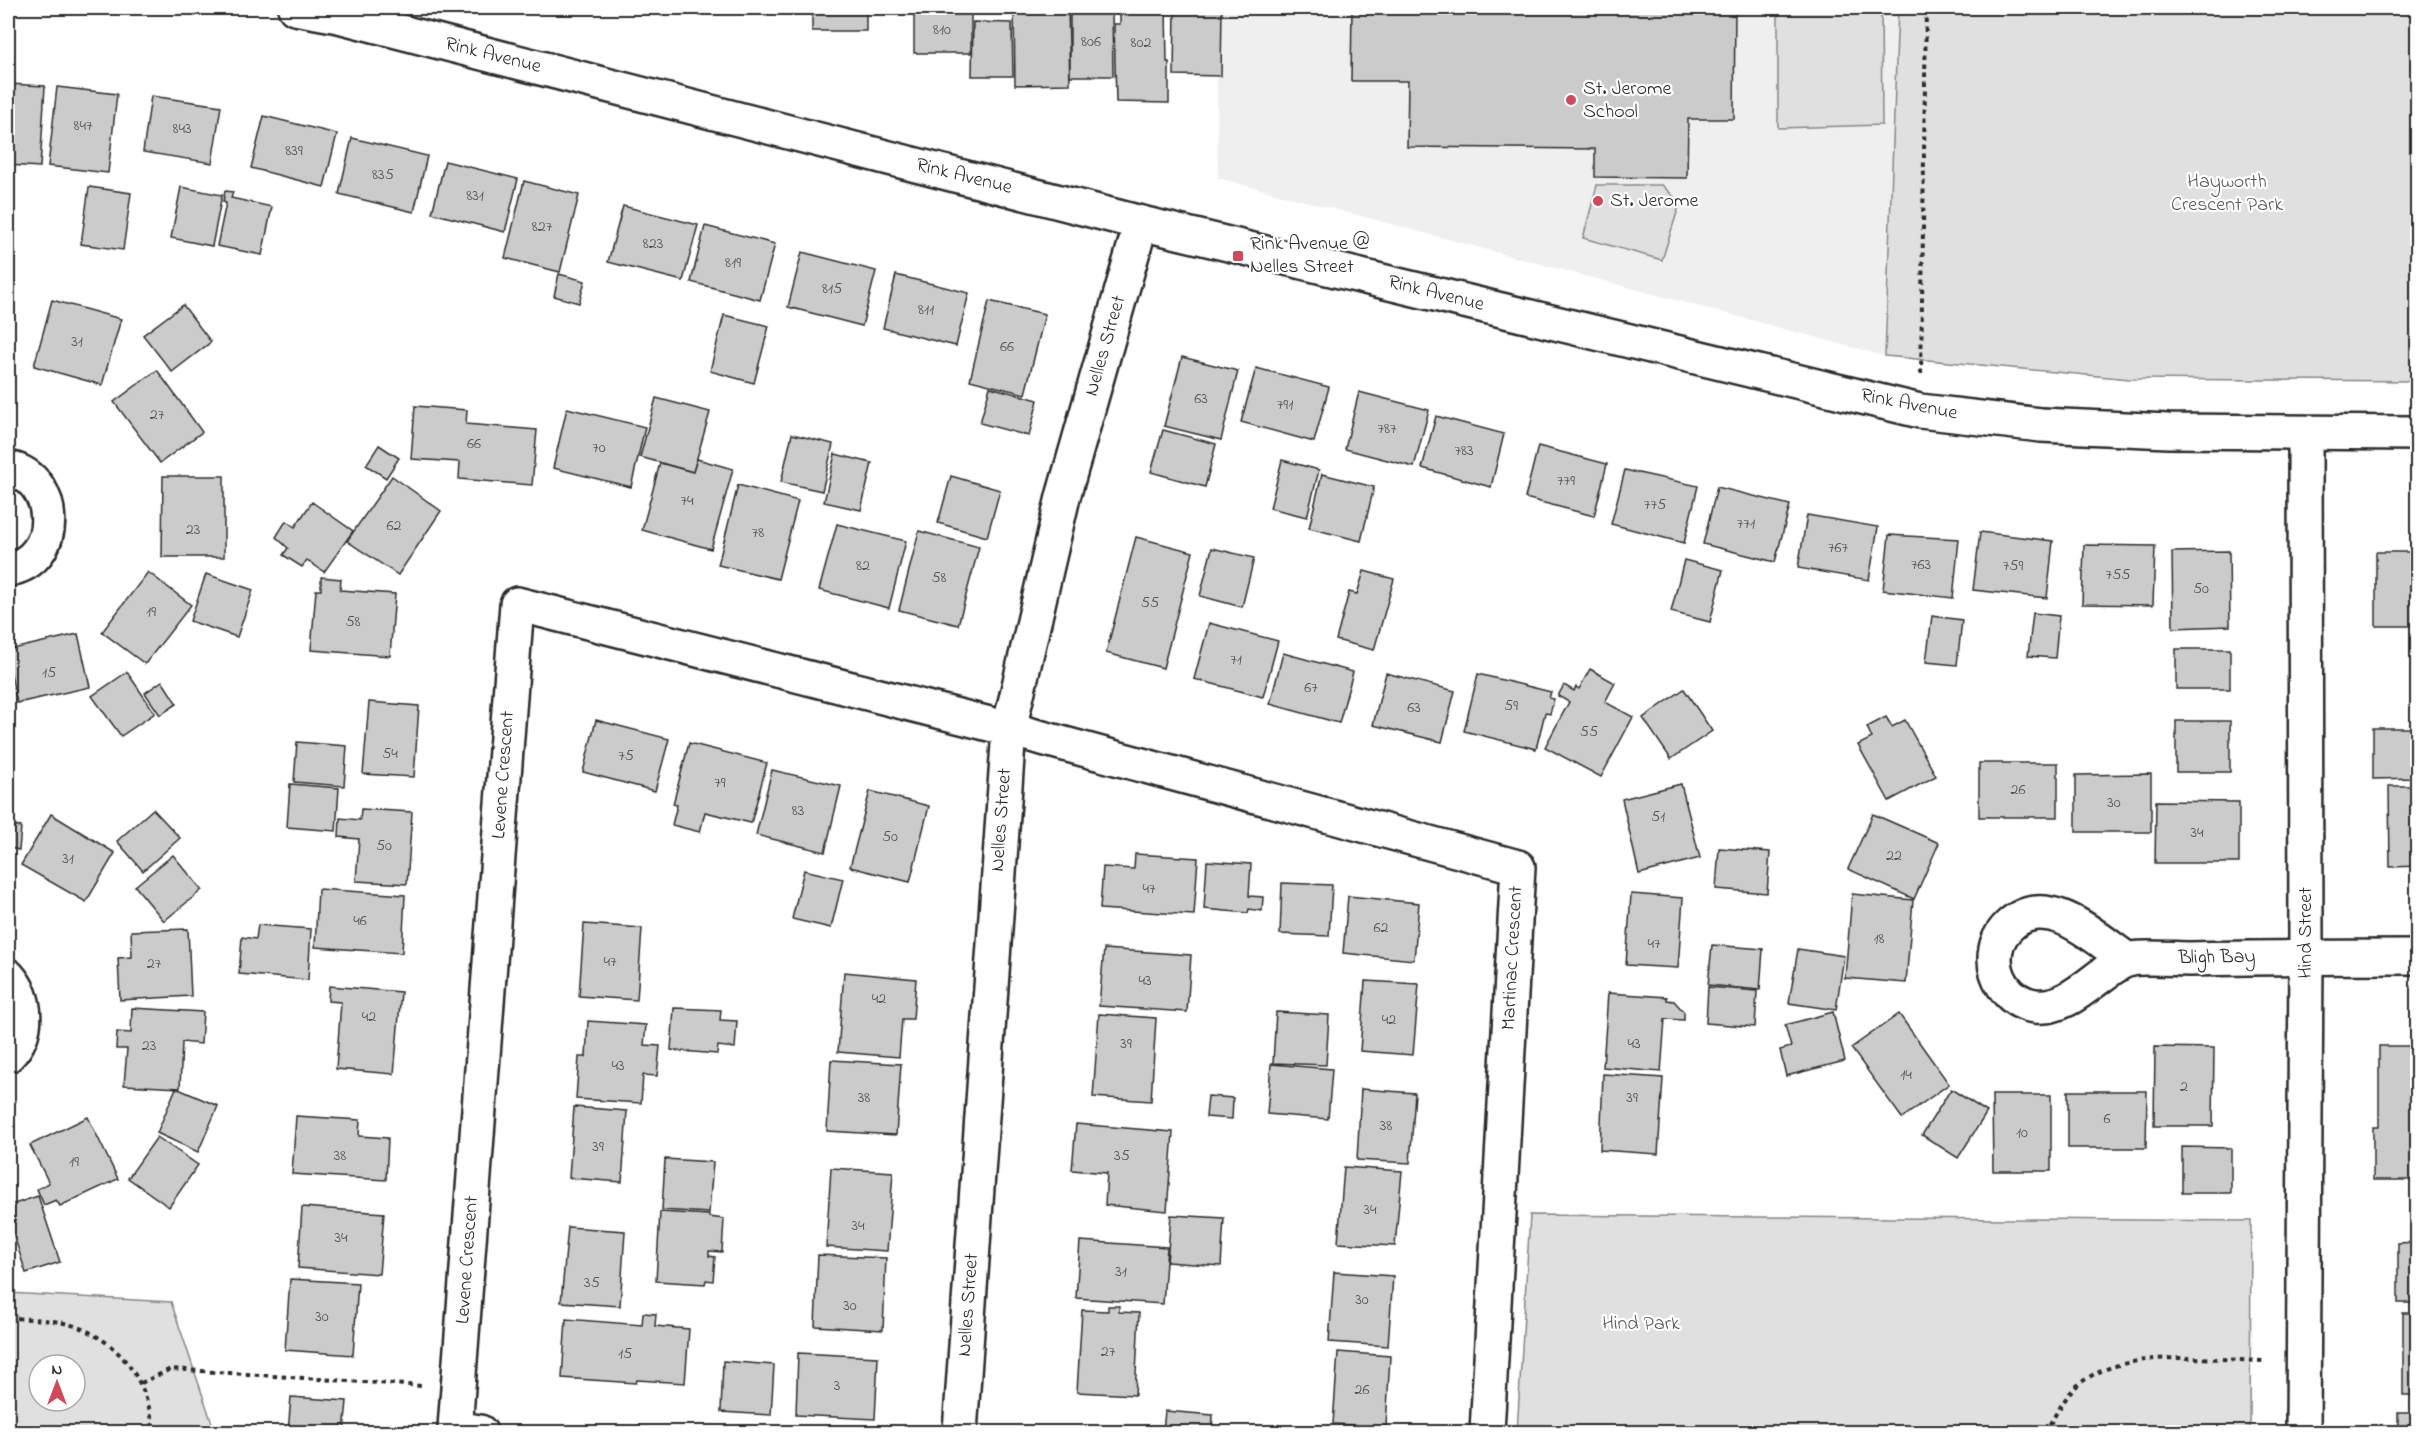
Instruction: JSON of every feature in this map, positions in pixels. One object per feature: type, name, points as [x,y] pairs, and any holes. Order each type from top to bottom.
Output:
[{"type":"street","name":"Rink Avenue","points":[[295,8],[340,12],[1141,223],[1920,411],[2041,425],[2168,431],[2418,434]]},
{"type":"street","name":"Nelles Street","points":[[960,1432],[1009,729],[1063,497],[1141,223]]},
{"type":"street","name":"Hind Street","points":[[2302,1432],[2306,957],[2305,434]]},
{"type":"street","points":[[8,468],[31,479],[43,493],[49,511],[48,529],[42,546],[30,559],[8,569]]},
{"type":"street","name":"Levene Crescent","points":[[480,1432],[455,1428],[517,604],[1009,729]]},
{"type":"street","name":"Martinac Crescent","points":[[1009,729],[1518,867],[1487,1432]]},
{"type":"street","name":"Bligh Bay","points":[[2128,960],[2418,957]]},
{"type":"street","points":[[8,976],[22,1000],[24,1017],[21,1035],[8,1055]]},
{"type":"path","points":[[1920,411],[1926,8]]},
{"type":"path","points":[[8,1318],[57,1322],[85,1329],[111,1347],[126,1361],[141,1383],[151,1408],[154,1432]]},
{"type":"path","points":[[2045,1432],[2078,1384],[2113,1365],[2158,1359],[2303,1361]]},
{"type":"path","points":[[141,1383],[171,1369],[459,1388]]},
{"type":"shaded area","name":"St. Jerome","points":[[1216,8],[1898,8],[1885,356],[1218,178]]},
{"type":"green space","points":[[1780,8],[1881,8],[1882,125],[1778,128],[1778,10]]},
{"type":"green space","name":"Hayworth Crescent Park","points":[[1898,8],[2417,8],[2417,381],[2130,379],[1885,356]]},
{"type":"green space","points":[[1597,185],[1662,185],[1680,203],[1662,260],[1583,238]]},
{"type":"green space","name":"Hind Park","points":[[1530,1215],[2251,1221],[2250,1432],[1517,1432]]},
{"type":"green space","points":[[8,1293],[171,1302],[215,1432],[8,1432]]},
{"type":"building","points":[[812,8],[866,8],[866,31],[812,31]]},
{"type":"building","points":[[914,8],[971,8],[971,53],[914,53]]},
{"type":"building","points":[[1014,8],[1068,8],[1070,84],[1015,85]]},
{"type":"building","points":[[1112,8],[1113,76],[1070,76],[1070,9]]},
{"type":"building","points":[[1120,8],[1166,8],[1169,103],[1116,102],[1114,24],[1120,24]]},
{"type":"building","points":[[1175,8],[1222,8],[1221,76],[1174,75]]},
{"type":"building","name":"St. Jerome School","points":[[1352,8],[1735,8],[1734,119],[1688,119],[1687,178],[1595,177],[1595,149],[1407,147],[1408,81],[1351,81]]},
{"type":"building","points":[[973,22],[1012,23],[1013,76],[972,76]]},
{"type":"building","points":[[8,84],[45,86],[40,167],[8,165]]},
{"type":"building","points":[[57,87],[117,94],[108,173],[48,166]]},
{"type":"building","points":[[151,96],[221,106],[212,163],[143,152]]},
{"type":"building","points":[[264,116],[337,134],[324,187],[251,168]]},
{"type":"building","points":[[352,138],[427,156],[414,212],[339,194]]},
{"type":"building","points":[[445,161],[518,179],[505,232],[432,213]]},
{"type":"building","points":[[524,181],[579,195],[560,272],[505,258]]},
{"type":"building","points":[[89,187],[131,193],[123,250],[81,244]]},
{"type":"building","points":[[181,187],[222,195],[212,246],[171,238]]},
{"type":"building","points":[[225,191],[233,192],[231,198],[272,207],[262,255],[217,246],[226,203],[223,202]]},
{"type":"building","points":[[623,206],[698,225],[683,281],[608,262]]},
{"type":"building","points":[[705,226],[775,244],[760,300],[691,282]]},
{"type":"building","points":[[802,252],[876,271],[862,326],[788,307]]},
{"type":"building","points":[[559,274],[585,281],[579,303],[554,296]]},
{"type":"building","points":[[896,275],[969,293],[956,346],[883,328]]},
{"type":"building","points":[[52,300],[121,319],[102,385],[34,366]]},
{"type":"building","points":[[989,301],[1045,314],[1025,394],[970,380]]},
{"type":"building","points":[[183,305],[211,342],[172,372],[143,335]]},
{"type":"building","points":[[724,315],[769,326],[754,383],[710,371]]},
{"type":"building","points":[[1182,357],[1238,371],[1221,440],[1164,426]]},
{"type":"building","points":[[1256,368],[1329,387],[1314,442],[1241,422]]},
{"type":"building","points":[[157,370],[202,432],[160,463],[114,402]]},
{"type":"building","points":[[990,387],[1038,400],[1029,436],[980,423]]},
{"type":"building","points":[[1359,392],[1429,410],[1414,467],[1345,449]]},
{"type":"building","points":[[656,398],[710,412],[693,472],[640,457]]},
{"type":"building","points":[[415,406],[467,410],[466,424],[537,430],[532,485],[459,479],[460,462],[411,459]]},
{"type":"building","points":[[567,408],[645,427],[631,487],[553,468]]},
{"type":"building","points":[[1436,416],[1504,434],[1491,487],[1422,468]]},
{"type":"building","points":[[1163,430],[1216,444],[1205,487],[1151,472]]},
{"type":"building","points":[[792,434],[833,444],[822,491],[781,482]]},
{"type":"building","points":[[379,445],[399,458],[386,478],[366,465]]},
{"type":"building","points":[[1538,446],[1607,464],[1594,516],[1525,498]]},
{"type":"building","points":[[835,454],[872,463],[861,510],[824,502]]},
{"type":"building","points":[[697,459],[733,469],[711,549],[642,530],[660,463],[693,472]]},
{"type":"building","points":[[1282,460],[1319,470],[1307,517],[1270,508]]},
{"type":"building","points":[[1625,470],[1698,486],[1684,543],[1611,524]]},
{"type":"building","points":[[1322,474],[1374,487],[1361,541],[1309,528]]},
{"type":"building","points":[[163,476],[224,476],[224,557],[162,557]]},
{"type":"building","points":[[392,476],[441,511],[398,575],[347,541]]},
{"type":"building","points":[[951,476],[1000,490],[987,537],[938,523]]},
{"type":"building","points":[[738,485],[798,501],[778,579],[718,565]]},
{"type":"building","points":[[1717,487],[1790,505],[1775,562],[1703,544]]},
{"type":"building","points":[[312,502],[353,531],[324,572],[307,560],[302,567],[283,555],[288,548],[276,537],[286,521],[295,527]]},
{"type":"building","points":[[1807,515],[1878,527],[1869,580],[1798,568]]},
{"type":"building","points":[[837,524],[906,541],[889,608],[819,590]]},
{"type":"building","points":[[919,531],[979,547],[958,625],[899,610]]},
{"type":"building","points":[[1980,532],[2053,541],[2047,598],[1973,590]]},
{"type":"building","points":[[1889,535],[1959,539],[1953,598],[1883,590]]},
{"type":"building","points":[[1136,537],[1193,552],[1163,668],[1106,653]]},
{"type":"building","points":[[2084,545],[2155,546],[2153,605],[2082,604]]},
{"type":"building","points":[[1212,548],[1254,558],[1242,607],[1200,596]]},
{"type":"building","points":[[2229,551],[2230,626],[2173,628],[2172,552]]},
{"type":"building","points":[[2376,552],[2418,552],[2418,626],[2376,626]]},
{"type":"building","points":[[1684,560],[1723,570],[1710,622],[1671,612]]},
{"type":"building","points":[[1364,571],[1394,579],[1374,650],[1336,640],[1349,592],[1357,594]]},
{"type":"building","points":[[148,572],[191,605],[145,664],[102,632]]},
{"type":"building","points":[[206,574],[253,590],[237,637],[190,621]]},
{"type":"building","points":[[321,577],[341,579],[340,590],[395,594],[390,656],[311,650],[316,590],[321,590]]},
{"type":"building","points":[[2033,613],[2059,616],[2055,658],[2028,656]]},
{"type":"building","points":[[1932,616],[1962,620],[1957,665],[1926,662]]},
{"type":"building","points":[[1209,623],[1278,641],[1263,697],[1194,679]]},
{"type":"building","points":[[78,634],[90,687],[17,703],[8,650]]},
{"type":"building","points":[[2176,649],[2230,649],[2230,689],[2176,689]]},
{"type":"building","points":[[1283,653],[1353,672],[1339,723],[1270,704]]},
{"type":"building","points":[[1590,669],[1615,683],[1605,702],[1633,717],[1601,777],[1545,747],[1569,702],[1558,696],[1564,685],[1574,691],[1576,687],[1579,689]]},
{"type":"building","points":[[127,672],[155,713],[121,736],[92,696]]},
{"type":"building","points":[[1386,673],[1455,691],[1442,742],[1373,725]]},
{"type":"building","points":[[1478,674],[1551,692],[1549,698],[1554,699],[1550,714],[1545,713],[1536,749],[1464,731]]},
{"type":"building","points":[[162,681],[177,704],[160,715],[145,693]]},
{"type":"building","points":[[1684,689],[1712,731],[1671,759],[1643,718]]},
{"type":"building","points":[[369,702],[419,706],[414,777],[363,774]]},
{"type":"building","points":[[1886,717],[1892,727],[1905,720],[1936,776],[1889,801],[1858,745],[1872,738],[1867,727]]},
{"type":"building","points":[[596,720],[669,739],[655,791],[583,772]]},
{"type":"building","points":[[2176,721],[2230,721],[2230,772],[2176,772]]},
{"type":"building","points":[[2373,728],[2418,728],[2418,778],[2373,779]]},
{"type":"building","points":[[297,742],[347,746],[344,786],[294,782]]},
{"type":"building","points":[[689,743],[767,763],[751,823],[705,812],[700,832],[672,825],[677,805],[673,804]]},
{"type":"building","points":[[1979,763],[2058,763],[2058,817],[1979,817]]},
{"type":"building","points":[[772,770],[841,786],[825,852],[756,835]]},
{"type":"building","points":[[2151,774],[2151,832],[2076,832],[2076,775]]},
{"type":"building","points":[[290,784],[339,788],[336,831],[287,827]]},
{"type":"building","points":[[1681,784],[1700,858],[1639,874],[1622,799]]},
{"type":"building","points":[[2389,786],[2418,786],[2418,866],[2390,867]]},
{"type":"building","points":[[870,791],[929,806],[910,882],[850,867]]},
{"type":"building","points":[[2156,801],[2239,802],[2239,863],[2155,863]]},
{"type":"building","points":[[153,809],[180,838],[143,871],[117,841]]},
{"type":"building","points":[[361,809],[412,812],[407,884],[356,881],[359,839],[339,837],[340,818],[360,820]]},
{"type":"building","points":[[51,814],[115,853],[86,902],[21,865]]},
{"type":"building","points":[[1873,814],[1939,843],[1914,899],[1848,869]]},
{"type":"building","points":[[8,820],[13,820],[13,826],[21,827],[19,850],[10,848],[8,874]]},
{"type":"building","points":[[1719,848],[1770,852],[1767,893],[1716,889]]},
{"type":"building","points":[[1135,854],[1198,858],[1194,915],[1100,909],[1103,867],[1134,869]]},
{"type":"building","points":[[173,855],[202,890],[164,921],[135,886]]},
{"type":"building","points":[[1207,861],[1251,864],[1249,896],[1263,897],[1262,911],[1249,909],[1248,913],[1204,909]]},
{"type":"building","points":[[804,870],[843,879],[831,928],[792,919]]},
{"type":"building","points":[[1282,883],[1332,885],[1329,936],[1280,934]]},
{"type":"building","points":[[318,889],[405,895],[402,953],[315,947]]},
{"type":"building","points":[[1631,894],[1683,898],[1678,968],[1626,965]]},
{"type":"building","points":[[1852,894],[1913,900],[1906,983],[1845,978]]},
{"type":"building","points":[[1348,896],[1419,903],[1414,960],[1343,953]]},
{"type":"building","points":[[584,924],[642,928],[637,1000],[579,996]]},
{"type":"building","points":[[258,925],[311,929],[308,980],[239,974],[242,937],[256,939]]},
{"type":"building","points":[[188,929],[191,996],[120,1000],[118,958],[132,957],[131,931]]},
{"type":"building","points":[[1712,945],[1763,949],[1760,990],[1708,985]]},
{"type":"building","points":[[1104,949],[1191,955],[1187,1012],[1099,1006]]},
{"type":"building","points":[[1798,949],[1844,956],[1836,1010],[1789,1003]]},
{"type":"building","points":[[844,972],[916,979],[913,1019],[902,1019],[899,1057],[838,1052]]},
{"type":"building","points":[[1365,981],[1419,984],[1413,1055],[1360,1051]]},
{"type":"building","points":[[329,986],[401,992],[394,1074],[336,1069],[341,1002],[328,1001]]},
{"type":"building","points":[[1708,987],[1757,991],[1755,1027],[1706,1023]]},
{"type":"building","points":[[1608,993],[1667,997],[1667,1000],[1674,1001],[1684,1012],[1684,1020],[1665,1019],[1661,1072],[1603,1067]]},
{"type":"building","points":[[132,1008],[203,1012],[201,1044],[182,1042],[180,1088],[124,1085],[127,1049],[116,1049],[117,1032],[131,1033]]},
{"type":"building","points":[[674,1008],[721,1010],[720,1020],[737,1021],[735,1048],[718,1046],[717,1054],[671,1050]]},
{"type":"building","points":[[1276,1012],[1329,1015],[1326,1065],[1273,1063]]},
{"type":"building","points":[[1833,1012],[1845,1061],[1786,1076],[1780,1050],[1791,1047],[1785,1025]]},
{"type":"building","points":[[1099,1014],[1156,1018],[1151,1101],[1093,1097]]},
{"type":"building","points":[[1899,1014],[1949,1084],[1902,1118],[1851,1048]]},
{"type":"building","points":[[588,1021],[646,1025],[644,1045],[660,1046],[657,1076],[643,1075],[641,1103],[576,1099],[579,1057],[586,1057]]},
{"type":"building","points":[[2379,1046],[2418,1046],[2418,1180],[2373,1180],[2373,1127],[2379,1127]]},
{"type":"building","points":[[2155,1047],[2214,1048],[2213,1126],[2154,1126]]},
{"type":"building","points":[[831,1060],[901,1064],[896,1135],[827,1131]]},
{"type":"building","points":[[1271,1064],[1332,1069],[1328,1119],[1267,1114]]},
{"type":"building","points":[[1603,1074],[1663,1078],[1658,1154],[1600,1150]]},
{"type":"building","points":[[176,1088],[218,1106],[198,1152],[157,1133]]},
{"type":"building","points":[[1361,1089],[1415,1093],[1410,1163],[1357,1160]]},
{"type":"building","points":[[1951,1089],[1987,1112],[1958,1158],[1922,1135]]},
{"type":"building","points":[[2068,1091],[2147,1091],[2146,1148],[2068,1148]]},
{"type":"building","points":[[1992,1095],[2051,1095],[2051,1171],[1993,1171]]},
{"type":"building","points":[[1208,1096],[1233,1098],[1232,1119],[1206,1117]]},
{"type":"building","points":[[574,1107],[627,1111],[622,1182],[569,1178]]},
{"type":"building","points":[[296,1116],[360,1120],[359,1136],[388,1138],[386,1180],[292,1174]]},
{"type":"building","points":[[88,1117],[118,1179],[60,1206],[56,1200],[44,1205],[37,1189],[49,1183],[30,1145]]},
{"type":"building","points":[[1076,1124],[1173,1132],[1167,1211],[1105,1205],[1107,1173],[1072,1170]]},
{"type":"building","points":[[157,1137],[198,1165],[169,1207],[128,1178]]},
{"type":"building","points":[[2182,1147],[2231,1148],[2231,1193],[2182,1193]]},
{"type":"building","points":[[665,1159],[713,1162],[709,1213],[662,1210]]},
{"type":"building","points":[[1344,1167],[1402,1171],[1395,1246],[1338,1243]]},
{"type":"building","points":[[831,1168],[893,1172],[887,1251],[826,1247]]},
{"type":"building","points":[[38,1196],[60,1262],[26,1273],[8,1217],[8,1206]]},
{"type":"building","points":[[302,1207],[384,1213],[379,1274],[298,1268]]},
{"type":"building","points":[[660,1212],[709,1215],[709,1217],[724,1219],[722,1252],[709,1251],[709,1256],[715,1257],[713,1281],[706,1280],[705,1284],[656,1281]]},
{"type":"building","points":[[1171,1215],[1224,1218],[1221,1266],[1167,1262]]},
{"type":"building","points":[[568,1227],[625,1231],[620,1306],[561,1302]]},
{"type":"building","points":[[1080,1241],[1167,1247],[1163,1304],[1076,1298]]},
{"type":"building","points":[[2418,1242],[2418,1303],[2398,1303],[2398,1243]]},
{"type":"building","points":[[818,1255],[886,1258],[883,1330],[815,1326]]},
{"type":"building","points":[[1334,1272],[1393,1276],[1388,1346],[1329,1342]]},
{"type":"building","points":[[290,1279],[358,1283],[353,1355],[285,1350]]},
{"type":"building","points":[[1108,1306],[1119,1306],[1119,1312],[1139,1313],[1135,1395],[1077,1392],[1082,1310],[1108,1311]]},
{"type":"building","points":[[643,1313],[656,1314],[655,1326],[689,1329],[685,1383],[637,1380],[636,1383],[562,1378],[566,1319],[642,1325]]},
{"type":"building","points":[[2403,1313],[2418,1313],[2418,1395],[2403,1395]]},
{"type":"building","points":[[1338,1352],[1390,1356],[1386,1427],[1333,1424]]},
{"type":"building","points":[[798,1353],[878,1357],[875,1419],[796,1415]]},
{"type":"building","points":[[723,1361],[774,1365],[771,1415],[721,1412]]},
{"type":"building","points":[[291,1397],[347,1401],[344,1432],[288,1432]]},
{"type":"building","points":[[1165,1411],[1213,1415],[1212,1432],[1163,1432]]},
{"type":"building","points":[[2398,1413],[2418,1413],[2418,1432],[2398,1432]]},
{"type":"place","name":"St. Jerome School","points":[[1571,100]]},
{"type":"place","name":"St. Jerome","points":[[1598,201]]},
{"type":"place","name":"Rink Avenue @ Nelles Street","points":[[1238,256]]}]
